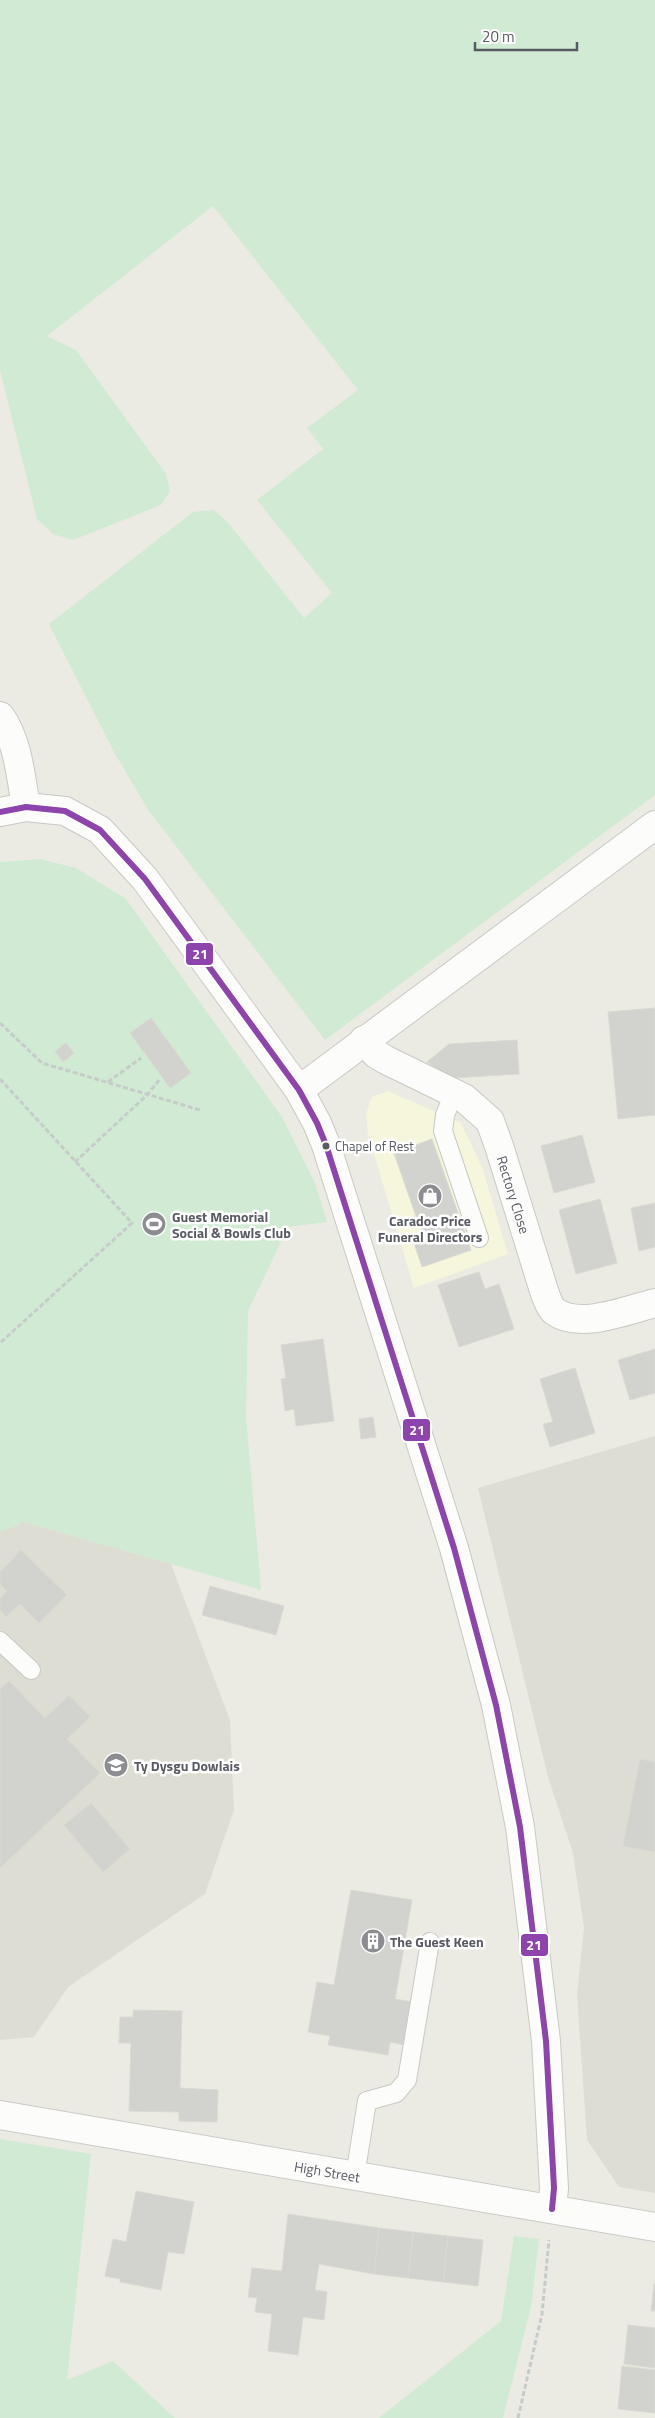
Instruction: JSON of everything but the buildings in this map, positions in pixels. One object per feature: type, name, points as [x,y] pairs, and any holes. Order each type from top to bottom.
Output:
[{"type":"street","points":[[0,716],[6,725],[16,758],[26,807]]},
{"type":"street","points":[[0,812],[26,807],[65,811],[100,830],[145,879],[299,1090],[318,1123],[454,1548],[496,1705],[520,1827],[546,2041],[554,2188],[552,2209]]},
{"type":"street","points":[[299,1090],[655,825]]},
{"type":"street","name":"Rectory Close","points":[[364,1040],[376,1054],[386,1060],[464,1098],[490,1122],[545,1294],[553,1310],[572,1320],[590,1319],[655,1303]]},
{"type":"street","name":"High Street","points":[[0,2115],[118,2133],[655,2228]]},
{"type":"lane","points":[[454,1093],[445,1115],[443,1131],[480,1238]]},
{"type":"lane","points":[[0,1641],[31,1670]]},
{"type":"lane","points":[[355,2176],[367,2101],[396,2093],[407,2080],[430,1942]]},
{"type":"path","points":[[0,1023],[42,1063],[200,1110]]},
{"type":"path","points":[[107,1083],[141,1058]]},
{"type":"path","points":[[0,1079],[132,1223],[0,1343]]},
{"type":"path","points":[[76,1162],[147,1094],[159,1080]]},
{"type":"path","points":[[518,2418],[542,2314],[552,2209]]},
{"type":"shaded area","points":[[0,0],[655,0],[655,795],[325,1040],[149,811],[114,752],[49,624],[193,512],[214,510],[229,524],[304,618],[332,593],[257,500],[323,449],[307,428],[358,390],[213,206],[47,336],[76,350],[166,474],[170,491],[161,505],[73,540],[53,534],[37,519],[0,370]]},
{"type":"shaded area","name":"Guest Memorial Social & Bowls Club","points":[[40,859],[76,868],[126,899],[282,1117],[315,1183],[327,1222],[288,1227],[248,1311],[246,1417],[261,1590],[24,1522],[0,1532],[0,862]]},
{"type":"shaded area","points":[[388,1091],[461,1123],[482,1167],[508,1254],[414,1288],[368,1134],[366,1113],[372,1097]]},
{"type":"shaded area","points":[[655,1436],[655,2193],[619,2187],[587,2140],[577,1994],[584,1928],[573,1853],[548,1777],[478,1488]]},
{"type":"shaded area","name":"Ty Dysgu Dowlais","points":[[24,1522],[171,1564],[230,1720],[234,1810],[205,1894],[68,1987],[34,2037],[0,2040],[0,1532]]},
{"type":"shaded area","points":[[0,2139],[91,2154],[67,2380],[113,2361],[175,2418],[0,2418]]},
{"type":"shaded area","points":[[514,2236],[539,2239],[531,2307],[503,2418],[379,2418],[501,2321]]},
{"type":"transit line","name":"21","points":[[0,812],[26,807],[65,811],[100,830],[145,879],[299,1090],[317,1123],[326,1145],[454,1548],[496,1705],[520,1827],[546,2041],[554,2188],[552,2209]]},
{"type":"place","name":"Chapel of Rest","points":[[326,1146]]},
{"type":"place","name":"Caradoc Price Funeral Directors","points":[[430,1196]]},
{"type":"place","name":"Guest Memorial Social & Bowls Club","points":[[154,1224]]},
{"type":"place","name":"Ty Dysgu Dowlais","points":[[116,1765]]},
{"type":"place","name":"The Guest Keen","points":[[373,1941]]}]
